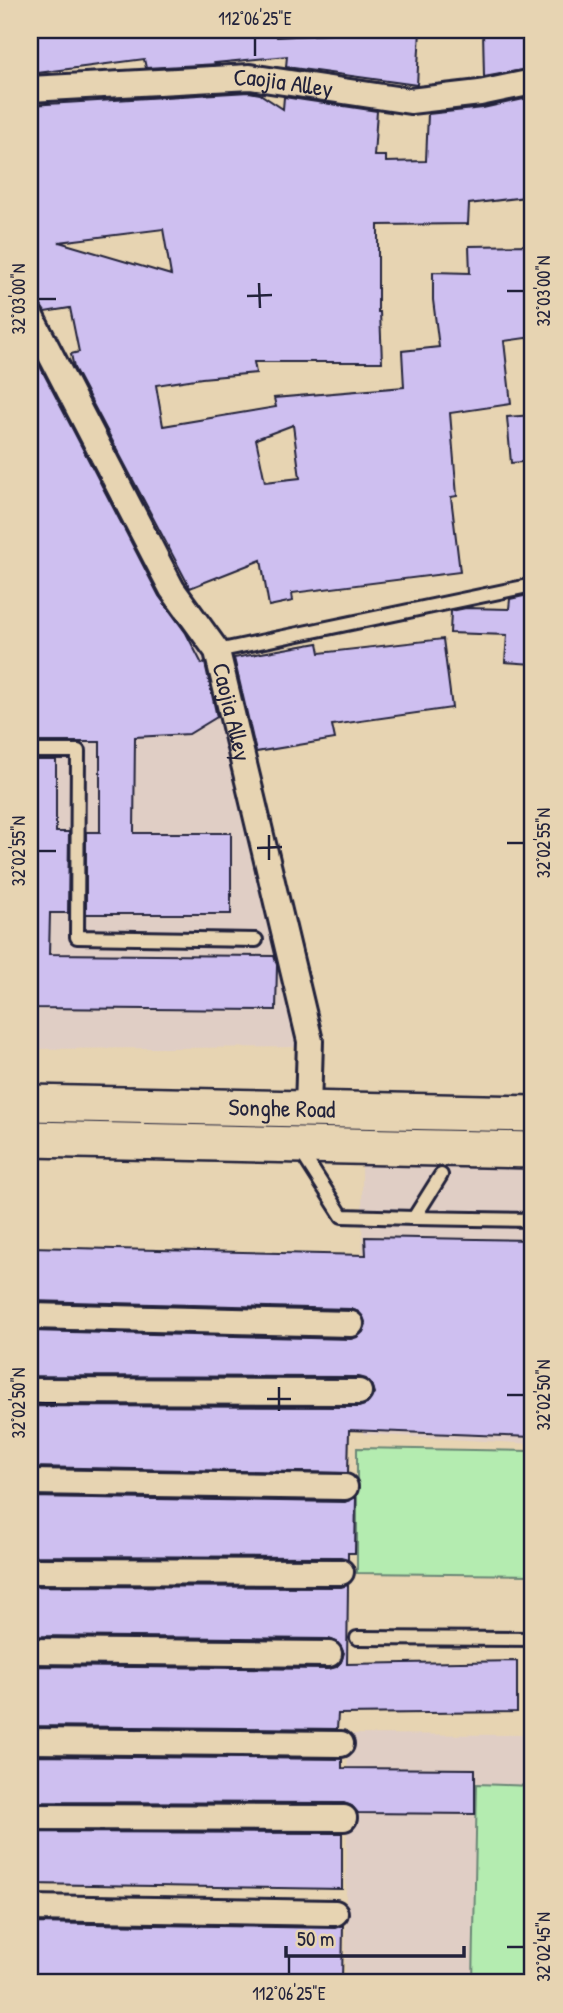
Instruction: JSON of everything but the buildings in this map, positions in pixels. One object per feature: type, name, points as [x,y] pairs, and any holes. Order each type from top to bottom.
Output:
[{"type":"main road","name":"Songhe Road","points":[[30,1103],[533,1114]]},
{"type":"main road","name":"Songhe Road","points":[[30,1139],[533,1150]]},
{"type":"street","name":"Caojia Alley","points":[[30,89],[250,77],[410,101],[480,93],[533,82]]},
{"type":"street","name":"Caojia Alley","points":[[30,315],[172,589],[217,651],[310,1041],[307,1109]]},
{"type":"street","points":[[30,1316],[351,1324]]},
{"type":"street","points":[[30,1391],[359,1392]]},
{"type":"street","points":[[30,1482],[345,1487]]},
{"type":"street","points":[[30,1572],[341,1572]]},
{"type":"street","points":[[30,1651],[329,1654]]},
{"type":"street","points":[[30,1741],[341,1744]]},
{"type":"street","points":[[30,1817],[344,1818]]},
{"type":"street","points":[[30,1908],[335,1913]]},
{"type":"lane","points":[[217,651],[533,585]]},
{"type":"lane","points":[[30,751],[78,751],[77,937],[256,940]]},
{"type":"lane","points":[[296,1145],[342,1216],[533,1220]]},
{"type":"lane","points":[[414,1218],[441,1175]]},
{"type":"lane","points":[[357,1638],[533,1639]]},
{"type":"shaded area","points":[[30,329],[207,661],[305,1047],[30,1049]]},
{"type":"shaded area","points":[[362,1146],[533,1155],[533,1444],[363,1434]]},
{"type":"shaded area","points":[[348,1734],[533,1735],[533,1983],[345,1983]]},
{"type":"green space","points":[[357,1448],[533,1451],[533,1575],[357,1573]]},
{"type":"green space","points":[[477,1784],[533,1786],[533,1983],[473,1983]]}]
